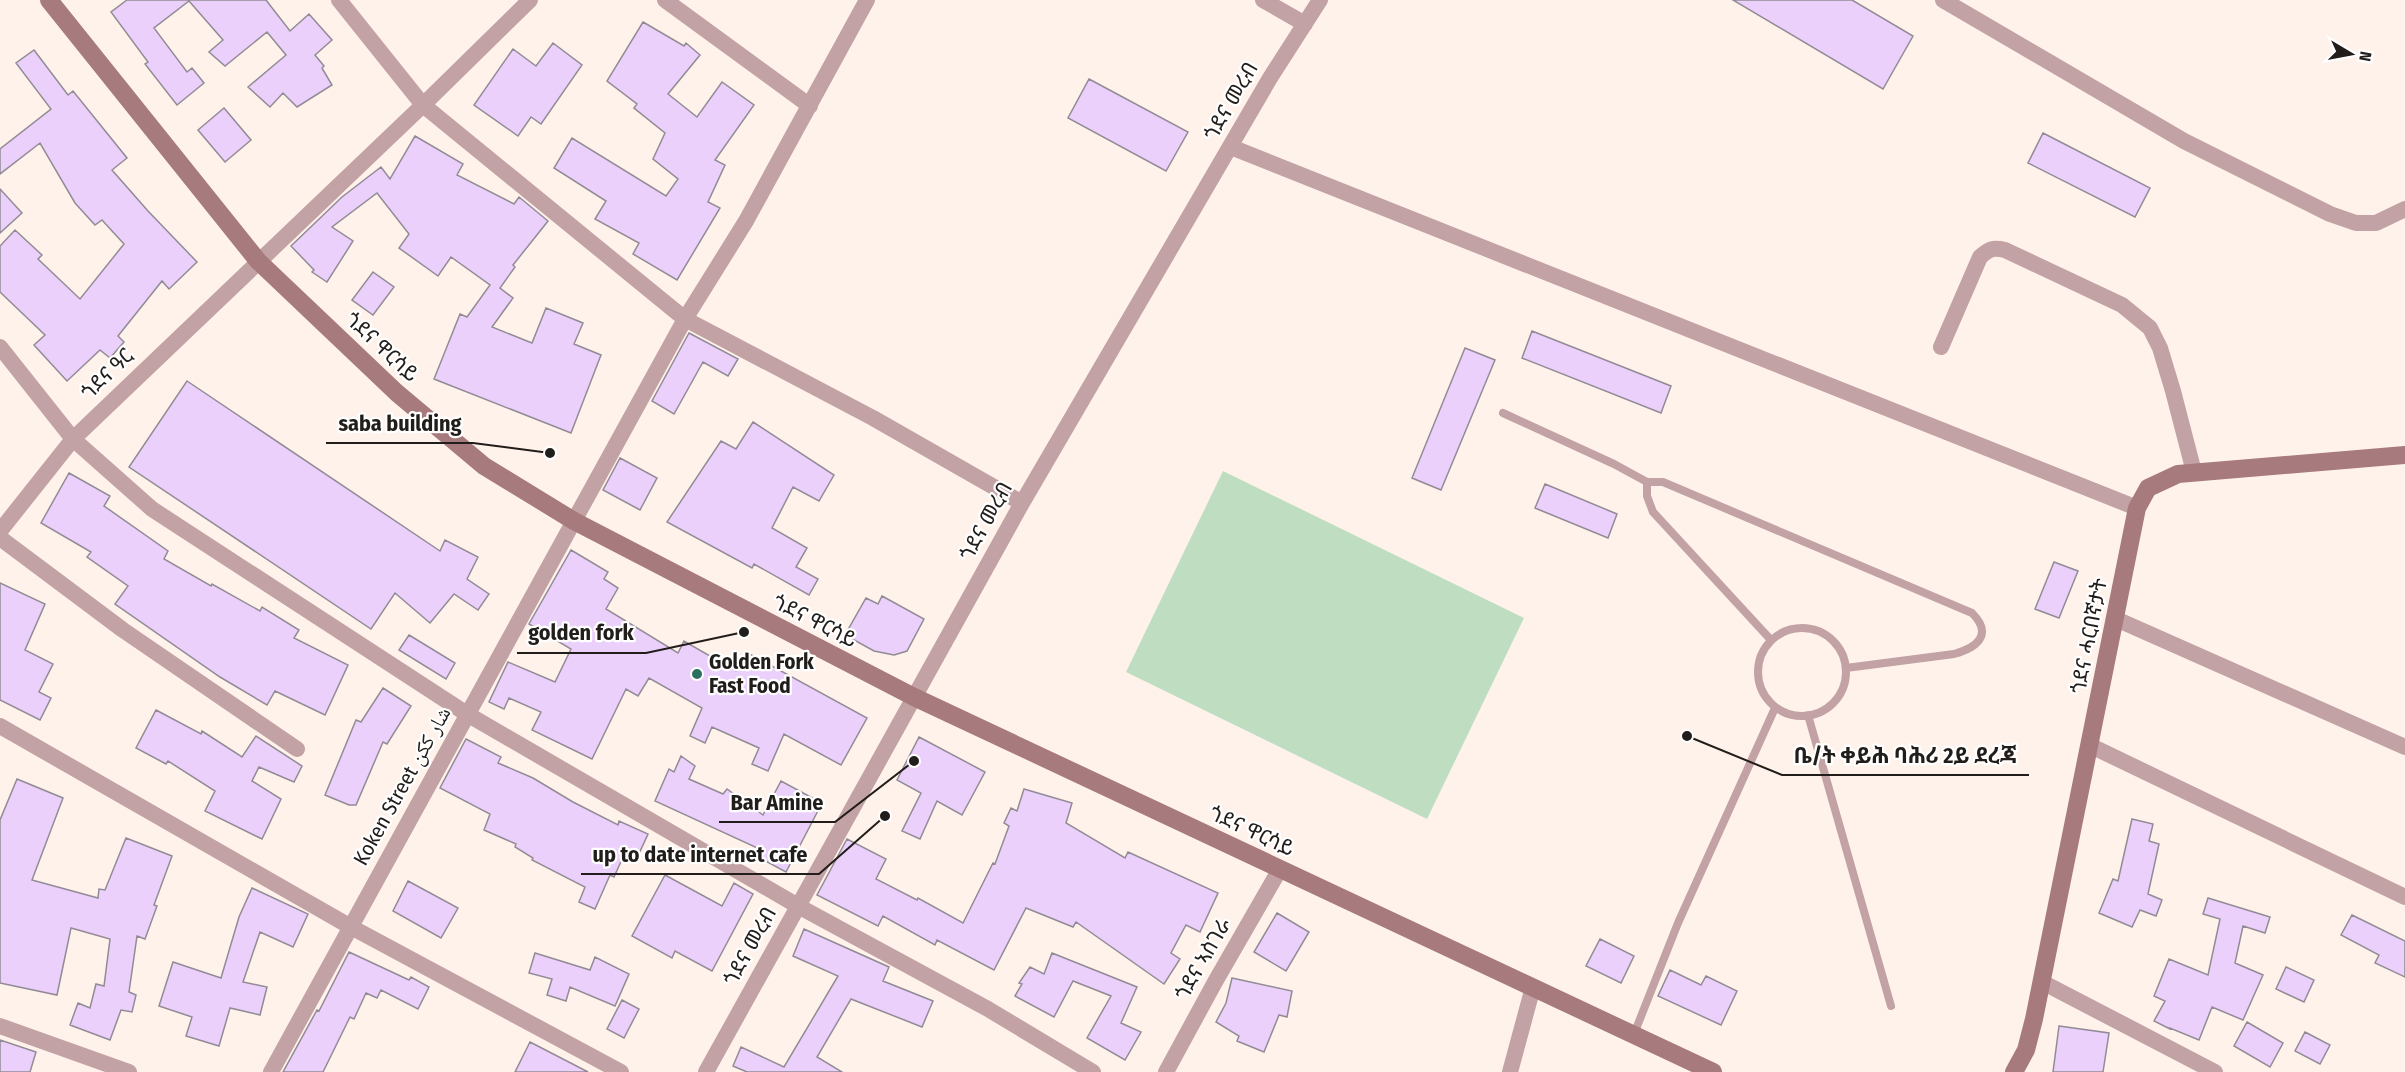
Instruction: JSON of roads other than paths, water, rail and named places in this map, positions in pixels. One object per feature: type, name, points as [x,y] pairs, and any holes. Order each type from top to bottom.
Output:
[{"type":"main road","name":"ጎደና ዋርሳይ","points":[[49,0],[258,261],[397,393],[484,466],[574,521],[914,697],[1713,1072]]},
{"type":"main road","name":"ጎደና ሓርበኛታት","points":[[2026,1050],[2042,982],[2137,508],[2148,488],[2178,474],[2405,455]]},
{"type":"main road","points":[[2014,1072],[2026,1050]]},
{"type":"main road","points":[[2026,1050],[2029,1072]]},
{"type":"street","points":[[339,0],[423,105],[685,319],[873,418],[1022,503]]},
{"type":"street","name":"ጎደና ዓር","points":[[0,531],[73,439],[530,0]]},
{"type":"street","points":[[665,0],[810,106]]},
{"type":"street","name":"Koken Street شار ككن","points":[[271,1072],[685,319],[746,221],[867,0]]},
{"type":"street","points":[[1263,0],[1305,24]]},
{"type":"street","name":"ጎደና መረብ","points":[[706,1072],[1022,503],[1270,78],[1320,0]]},
{"type":"street","points":[[1943,0],[2184,141],[2330,214],[2356,223],[2376,223],[2405,209]]},
{"type":"street","points":[[1231,147],[2137,508]]},
{"type":"street","points":[[1941,347],[1980,257],[1988,250],[1995,248],[2005,250],[2122,305],[2150,328],[2160,348],[2194,472]]},
{"type":"street","points":[[0,347],[73,439],[152,509],[467,714],[798,906],[988,1009],[1093,1072]]},
{"type":"street","points":[[0,538],[123,630],[297,749]]},
{"type":"street","points":[[2116,619],[2405,747]]},
{"type":"street","points":[[0,726],[351,927],[621,1072]]},
{"type":"street","points":[[2089,745],[2405,897]]},
{"type":"street","name":"ጎደና ኣስገራ","points":[[1166,1072],[1280,869]]},
{"type":"street","points":[[2042,982],[2215,1072]]},
{"type":"street","points":[[1510,1072],[1533,987]]},
{"type":"street","points":[[0,1026],[129,1072]]},
{"type":"lane","points":[[1503,412],[1647,482],[1663,482],[1972,613],[1978,619],[1981,637],[1978,644],[1971,650],[1846,668]]},
{"type":"lane","points":[[1647,482],[1647,496],[1653,512],[1771,640]]},
{"type":"lane","points":[[1796,628],[1810,628],[1824,633],[1835,642],[1846,668],[1845,681],[1840,694],[1832,704],[1821,712],[1808,715],[1794,715],[1775,708],[1762,691],[1758,678],[1763,651],[1771,640],[1783,632],[1796,628]]},
{"type":"lane","points":[[1634,1034],[1678,923],[1775,708]]},
{"type":"lane","points":[[1808,715],[1891,1006]]},
{"type":"place","name":"saba building","points":[[550,453]]},
{"type":"place","name":"golden fork","points":[[744,632]]},
{"type":"place","name":"Golden Fork Fast Food","points":[[697,674]]},
{"type":"place","name":"ቤ/ት ቀይሕ ባሕሪ 2ይ ደረጃ","points":[[1687,736]]},
{"type":"place","name":"Bar Amine","points":[[914,761]]},
{"type":"place","name":"up to date internet cafe","points":[[885,816]]}]
